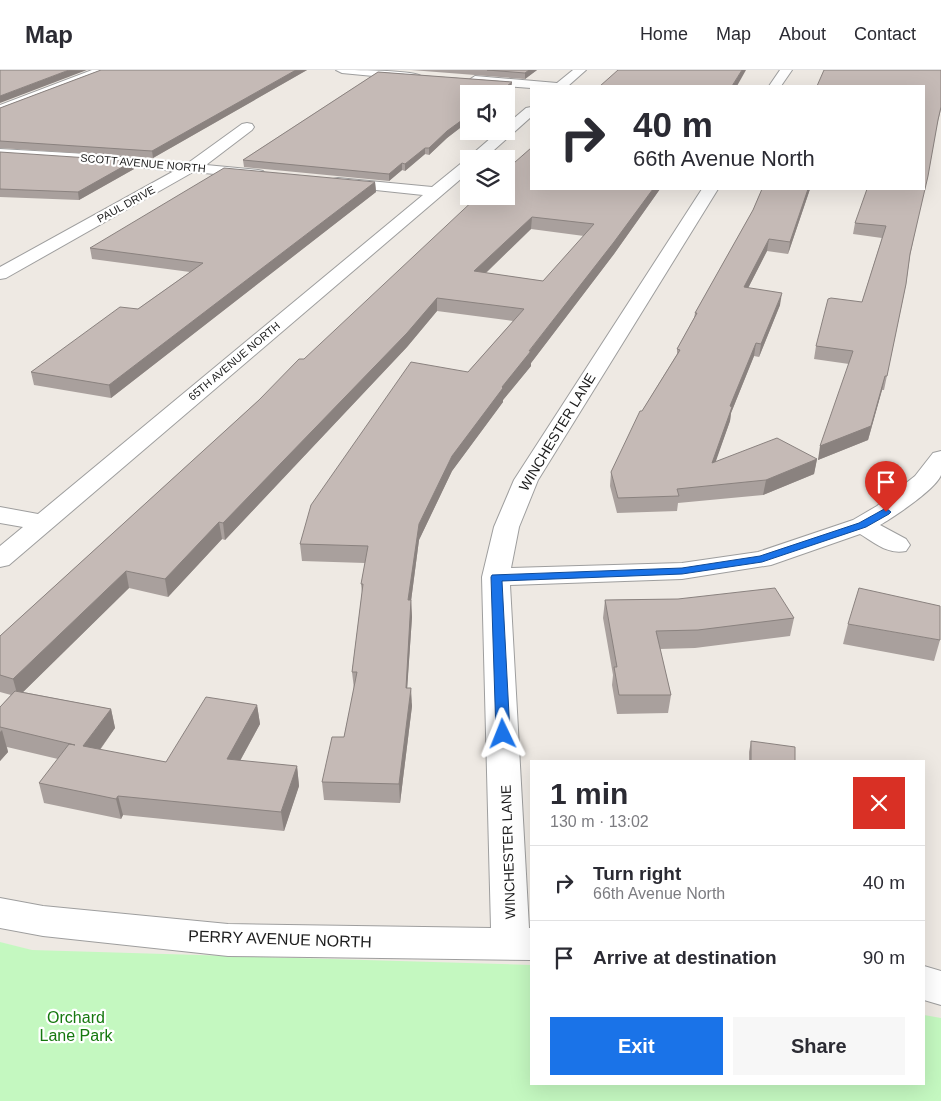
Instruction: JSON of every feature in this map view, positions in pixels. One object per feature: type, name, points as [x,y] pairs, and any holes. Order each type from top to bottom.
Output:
[{"type":"street","points":[[0,109],[72,80],[104,70]]},
{"type":"street","points":[[342,70],[429,77]]},
{"type":"street","points":[[562,85],[580,70]]},
{"type":"street","points":[[776,85],[786,70]]},
{"type":"street","points":[[458,79],[541,85]]},
{"type":"street","points":[[486,150],[530,112]]},
{"type":"street","name":"PAUL DRIVE","points":[[0,274],[190,167],[217,150],[247,127]]},
{"type":"street","name":"SCOTT AVENUE NORTH","points":[[0,153],[87,158],[269,175]]},
{"type":"street","name":"65TH AVENUE NORTH","points":[[0,559],[460,172]]},
{"type":"street","points":[[328,181],[436,192]]},
{"type":"street","name":"WINCHESTER LANE","points":[[521,945],[496,577],[498,555],[509,516],[526,480],[709,190]]},
{"type":"street","points":[[496,577],[682,571],[762,559],[862,525],[886,512],[924,481],[941,458]]},
{"type":"street","points":[[0,515],[43,523]]},
{"type":"street","points":[[862,525],[897,545]]},
{"type":"street","name":"PERRY AVENUE NORTH","points":[[0,914],[43,921],[228,940],[521,945]]},
{"type":"street","points":[[925,983],[941,988]]},
{"type":"green space","name":"Orchard Lane Park","points":[[0,942],[32,950],[530,965],[530,1085],[925,1085],[925,1015],[941,1018],[941,1101],[0,1101]]},
{"type":"building","points":[[0,70],[69,70],[0,96]]},
{"type":"building","points":[[101,70],[296,70],[152,151],[0,141],[0,108]]},
{"type":"building","points":[[487,70],[529,70],[525,73]]},
{"type":"building","points":[[618,70],[742,70],[733,85],[601,85]]},
{"type":"building","points":[[824,70],[941,70],[941,107],[925,189],[925,85],[817,85]]},
{"type":"building","points":[[378,72],[512,82],[508,85],[460,85],[460,122],[429,148],[425,148],[389,174],[243,160]]},
{"type":"building","points":[[530,149],[530,190],[652,190],[529,351],[531,351],[502,387],[452,456],[419,524],[408,600],[411,600],[406,688],[411,688],[399,784],[322,782],[332,737],[344,737],[357,672],[352,672],[363,584],[361,584],[368,546],[300,544],[311,505],[411,362],[468,372],[524,309],[437,298],[407,333],[223,523],[219,522],[165,579],[126,571],[13,679],[0,675],[0,636],[259,400],[299,359],[304,359],[468,205],[515,205],[515,162]],"holes":[[[532,217],[594,224],[543,281],[474,271]]]},
{"type":"building","points":[[0,152],[133,161],[78,192],[0,189]]},
{"type":"building","points":[[224,168],[375,182],[109,385],[31,372],[120,307],[138,309],[203,263],[90,248]]},
{"type":"building","points":[[762,190],[808,190],[790,242],[769,239],[744,287],[782,293],[761,344],[756,343],[730,406],[732,407],[712,463],[777,438],[817,459],[766,480],[677,489],[679,496],[618,498],[611,472],[640,411],[642,411],[680,350],[677,349],[697,313],[695,313],[753,210]]},
{"type":"building","points":[[867,190],[925,190],[910,254],[906,284],[887,376],[885,376],[871,426],[820,446],[853,351],[816,346],[828,299],[862,302],[886,226],[855,223]]},
{"type":"building","points":[[775,588],[794,618],[698,630],[656,631],[671,695],[619,695],[614,667],[617,667],[605,600],[678,599]]},
{"type":"building","points":[[859,588],[940,606],[940,640],[848,624]]},
{"type":"building","points":[[15,691],[111,709],[83,746],[166,762],[206,697],[257,705],[227,759],[297,766],[281,812],[118,796],[116,799],[39,783],[69,744],[75,745],[0,727],[0,707]]},
{"type":"building","points":[[751,741],[795,747],[795,760],[751,760]]},
{"type":"route","points":[[503,734],[496,577],[682,571],[762,559],[862,525],[886,512]]}]
